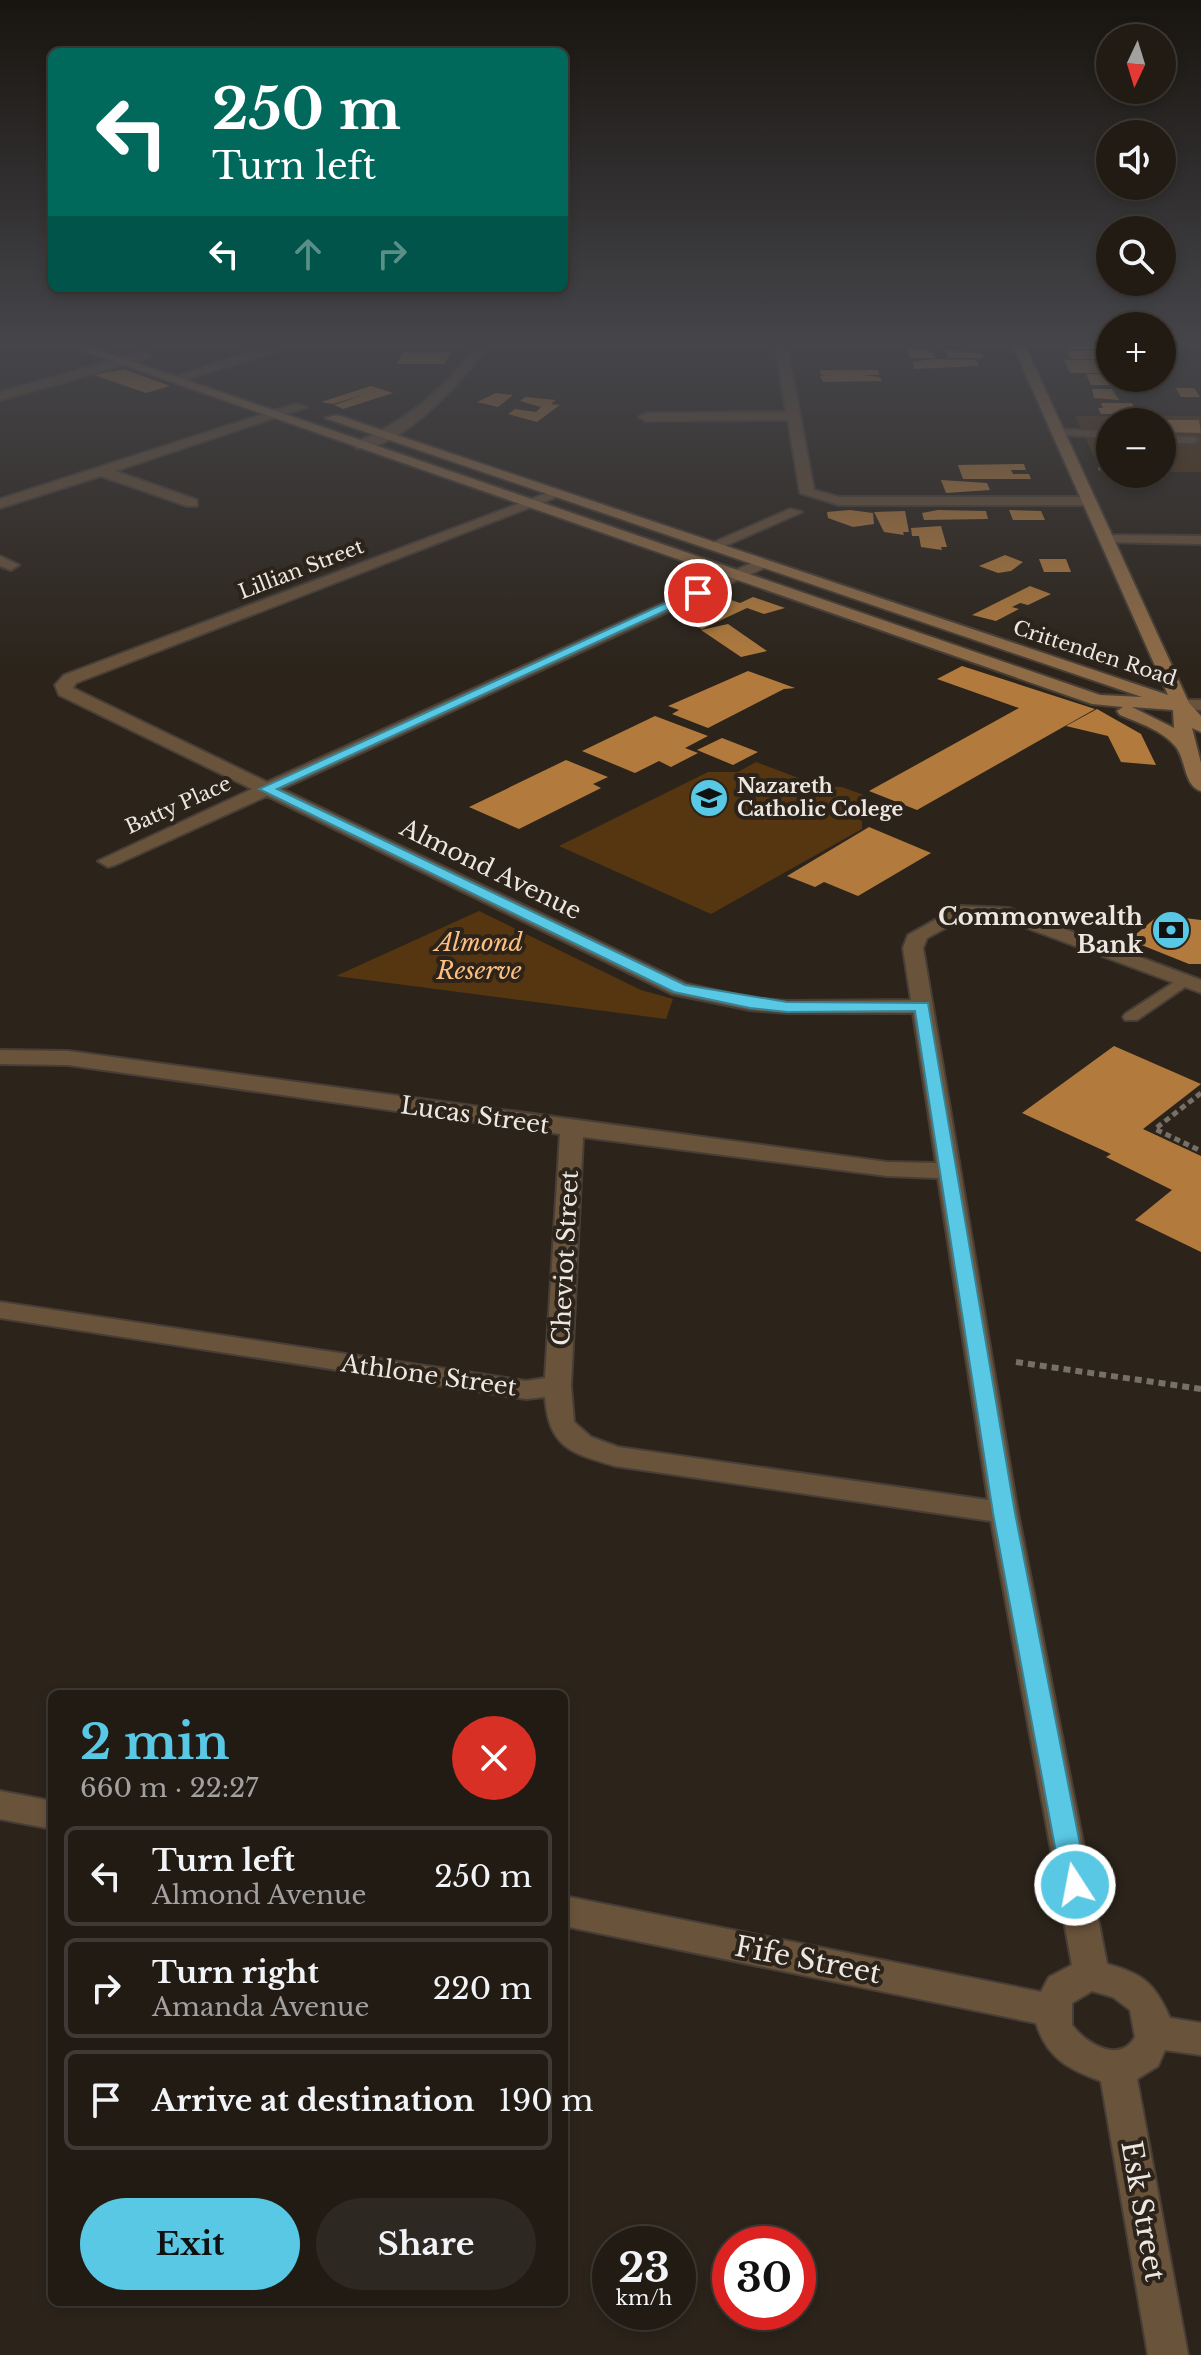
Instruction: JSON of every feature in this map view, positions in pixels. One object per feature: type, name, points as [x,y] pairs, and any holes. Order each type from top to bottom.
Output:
[{"type":"main road","name":"Crittenden Road","points":[[372,449],[1098,700],[1181,705]]},
{"type":"main road","name":"Crittenden Road","points":[[425,449],[1181,705]]},
{"type":"main road","points":[[1066,449],[1161,664],[1181,705],[1201,727]]},
{"type":"main road","points":[[1099,677],[1137,678],[1161,664]]},
{"type":"main road","points":[[1098,700],[1163,727],[1185,746]]},
{"type":"main road","points":[[1181,705],[1185,746],[1201,785]]},
{"type":"street","points":[[0,504],[173,449]]},
{"type":"street","points":[[800,449],[807,493],[839,501],[1089,501]]},
{"type":"street","points":[[104,472],[192,503]]},
{"type":"street","name":"Lillian Street","points":[[63,685],[70,679],[555,495]]},
{"type":"street","points":[[711,547],[795,512]]},
{"type":"street","points":[[1106,539],[1201,540]]},
{"type":"street","name":"Batty Place","points":[[108,861],[761,564]]},
{"type":"street","name":"Almond Avenue","points":[[63,685],[65,691],[680,989],[750,1004],[787,1007],[922,1006]]},
{"type":"street","points":[[1181,705],[1201,705]]},
{"type":"street","points":[[1092,1975],[1004,1513],[913,948],[918,935],[960,912],[1002,912],[1191,985]]},
{"type":"street","name":"Lucas Street","points":[[0,1057],[68,1058],[572,1129],[887,1169],[950,1171]]},
{"type":"street","name":"Cheviot Street","points":[[558,1386],[572,1129]]},
{"type":"street","name":"Athlone Street","points":[[0,1310],[526,1390],[558,1386]]},
{"type":"street","points":[[558,1386],[561,1425],[581,1444],[615,1456],[1004,1513]]},
{"type":"street","points":[[0,1805],[48,1814]]},
{"type":"street","name":"Fife Street","points":[[568,1912],[1052,2010]]},
{"type":"street","points":[[1092,1975],[1113,1977],[1139,1992],[1152,2011],[1157,2032],[1150,2051],[1137,2062],[1117,2068],[1094,2064],[1070,2050],[1055,2030],[1052,2010],[1057,1994],[1067,1982],[1092,1975]]},
{"type":"street","points":[[1157,2032],[1201,2039]]},
{"type":"street","name":"Esk Street","points":[[1117,2068],[1168,2355]]},
{"type":"lane","points":[[1131,1017],[1191,985]]},
{"type":"path","points":[[1201,1093],[1155,1129],[1201,1151]]},
{"type":"path","points":[[1016,1362],[1201,1389]]},
{"type":"green space","points":[[1176,449],[1201,449],[1201,472],[1176,472]]},
{"type":"green space","points":[[756,762],[820,786],[842,787],[869,797],[841,812],[862,821],[862,829],[711,914],[559,846],[708,772],[738,772]]},
{"type":"green space","name":"Almond Reserve","points":[[479,911],[641,990],[673,999],[666,1019],[336,976]]},
{"type":"building","points":[[1024,464],[1026,470],[1011,470],[1013,474],[1029,474],[1031,479],[963,479],[958,465]]},
{"type":"building","points":[[941,480],[987,483],[990,490],[946,493]]},
{"type":"building","points":[[850,510],[873,513],[874,524],[853,527],[828,518],[827,512]]},
{"type":"building","points":[[938,510],[986,511],[988,519],[924,520],[922,513]]},
{"type":"building","points":[[1009,510],[1041,511],[1045,520],[1013,520]]},
{"type":"building","points":[[905,511],[909,532],[903,532],[904,535],[884,532],[874,512]]},
{"type":"building","points":[[941,526],[947,547],[941,547],[942,550],[921,547],[919,536],[912,536],[911,528]]},
{"type":"building","points":[[1005,555],[1023,562],[1011,571],[998,573],[979,566]]},
{"type":"building","points":[[1039,559],[1066,559],[1071,572],[1044,572]]},
{"type":"building","points":[[1030,586],[1051,594],[1028,605],[1020,603],[1012,607],[1019,609],[996,621],[972,615]]},
{"type":"building","points":[[753,597],[785,608],[764,614],[747,608],[702,629],[679,621],[728,599],[740,603]]},
{"type":"building","points":[[728,624],[767,651],[741,657],[701,630]]},
{"type":"building","points":[[962,666],[1095,709],[917,810],[869,791],[1019,708],[937,679]]},
{"type":"building","points":[[748,671],[795,688],[784,689],[708,728],[672,714],[679,710],[668,706]]},
{"type":"building","points":[[1097,709],[1141,734],[1156,765],[1121,762],[1108,736],[1066,726]]},
{"type":"building","points":[[655,716],[708,736],[685,748],[698,753],[671,767],[659,761],[635,773],[582,751]]},
{"type":"building","points":[[722,738],[758,752],[733,765],[697,750]]},
{"type":"building","points":[[566,760],[608,777],[593,784],[601,788],[519,829],[469,807]]},
{"type":"building","points":[[869,827],[931,853],[858,896],[824,882],[815,887],[787,876]]},
{"type":"building","name":"Commonwealth Bank","points":[[1159,915],[1201,920],[1201,964],[1189,964],[1129,940]]},
{"type":"building","points":[[1114,1046],[1201,1084],[1143,1129],[1201,1156],[1201,1252],[1135,1220],[1172,1190],[1106,1157],[1111,1154],[1022,1113]]},
{"type":"place","name":"Nazareth Catholic Colege","points":[[709,798]]},
{"type":"place","name":"Commonwealth Bank","points":[[1171,930]]},
{"type":"route","points":[[698,593],[266,789],[680,989],[750,1004],[787,1007],[922,1006],[1004,1513],[1075,1885]]}]
